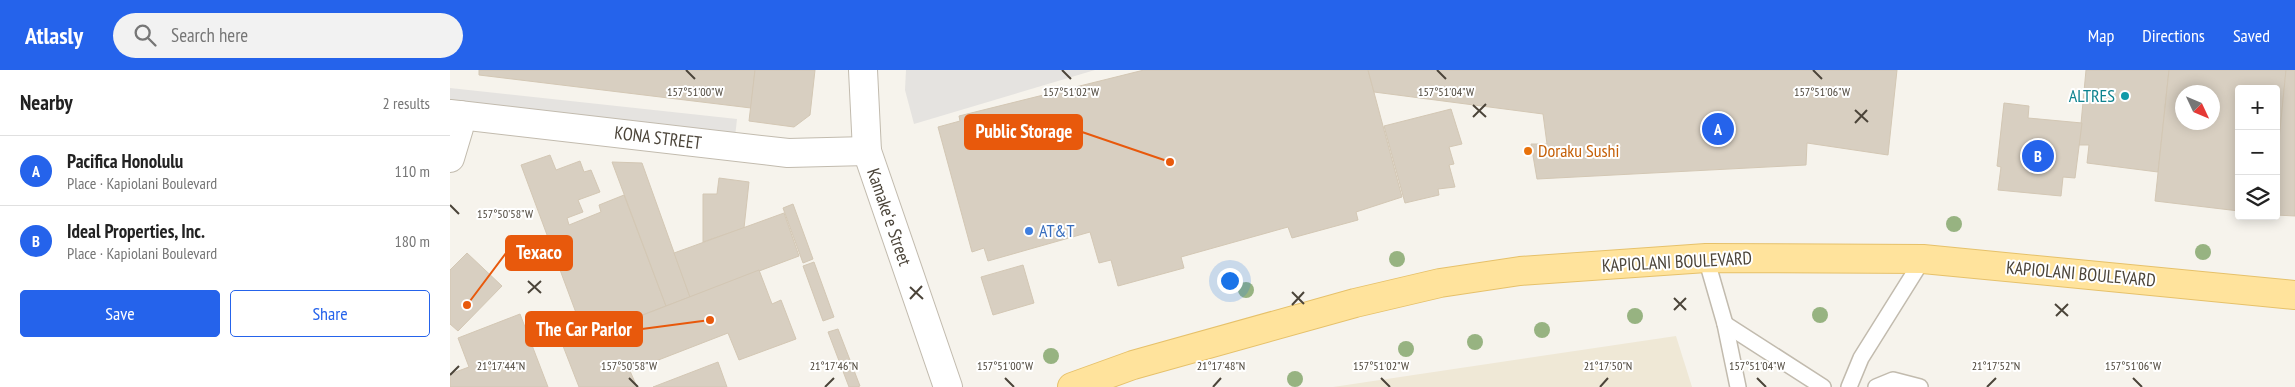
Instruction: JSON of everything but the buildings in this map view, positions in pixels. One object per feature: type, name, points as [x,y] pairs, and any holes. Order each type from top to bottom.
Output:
[{"type":"main road","name":"KAPIOLANI BOULEVARD","points":[[1072,387],[1134,365],[1251,331],[1440,283],[1520,271],[1706,258],[1923,259],[2295,294]]},
{"type":"street","name":"Kamakeʻe Street","points":[[863,70],[867,151],[948,387]]},
{"type":"street","name":"KONA STREET","points":[[455,114],[788,152],[867,151]]},
{"type":"street","points":[[450,158],[459,128],[455,114]]},
{"type":"lane","points":[[1706,258],[1725,324],[1738,387]]},
{"type":"lane","points":[[1849,387],[1861,358],[1923,259]]},
{"type":"lane","points":[[1725,324],[1823,387]]},
{"type":"lane","points":[[1876,387],[1893,380],[1920,387]]},
{"type":"shaded area","points":[[906,70],[1095,70],[914,124],[905,90]]},
{"type":"shaded area","points":[[450,88],[737,119],[735,137],[450,107]]},
{"type":"shaded area","points":[[1676,336],[1692,387],[1333,387]]},
{"type":"place","name":"ALTRES","points":[[2125,96]]},
{"type":"place","name":"Pacifica Honolulu","points":[[1718,129]]},
{"type":"place","name":"Doraku Sushi","points":[[1528,151]]},
{"type":"place","name":"Ideal Properties, Inc.","points":[[2038,156]]},
{"type":"place","name":"Public Storage","points":[[1170,162]]},
{"type":"place","name":"AT&T","points":[[1029,231]]},
{"type":"place","name":"Texaco","points":[[467,305]]},
{"type":"place","name":"The Car Parlor","points":[[710,320]]}]
